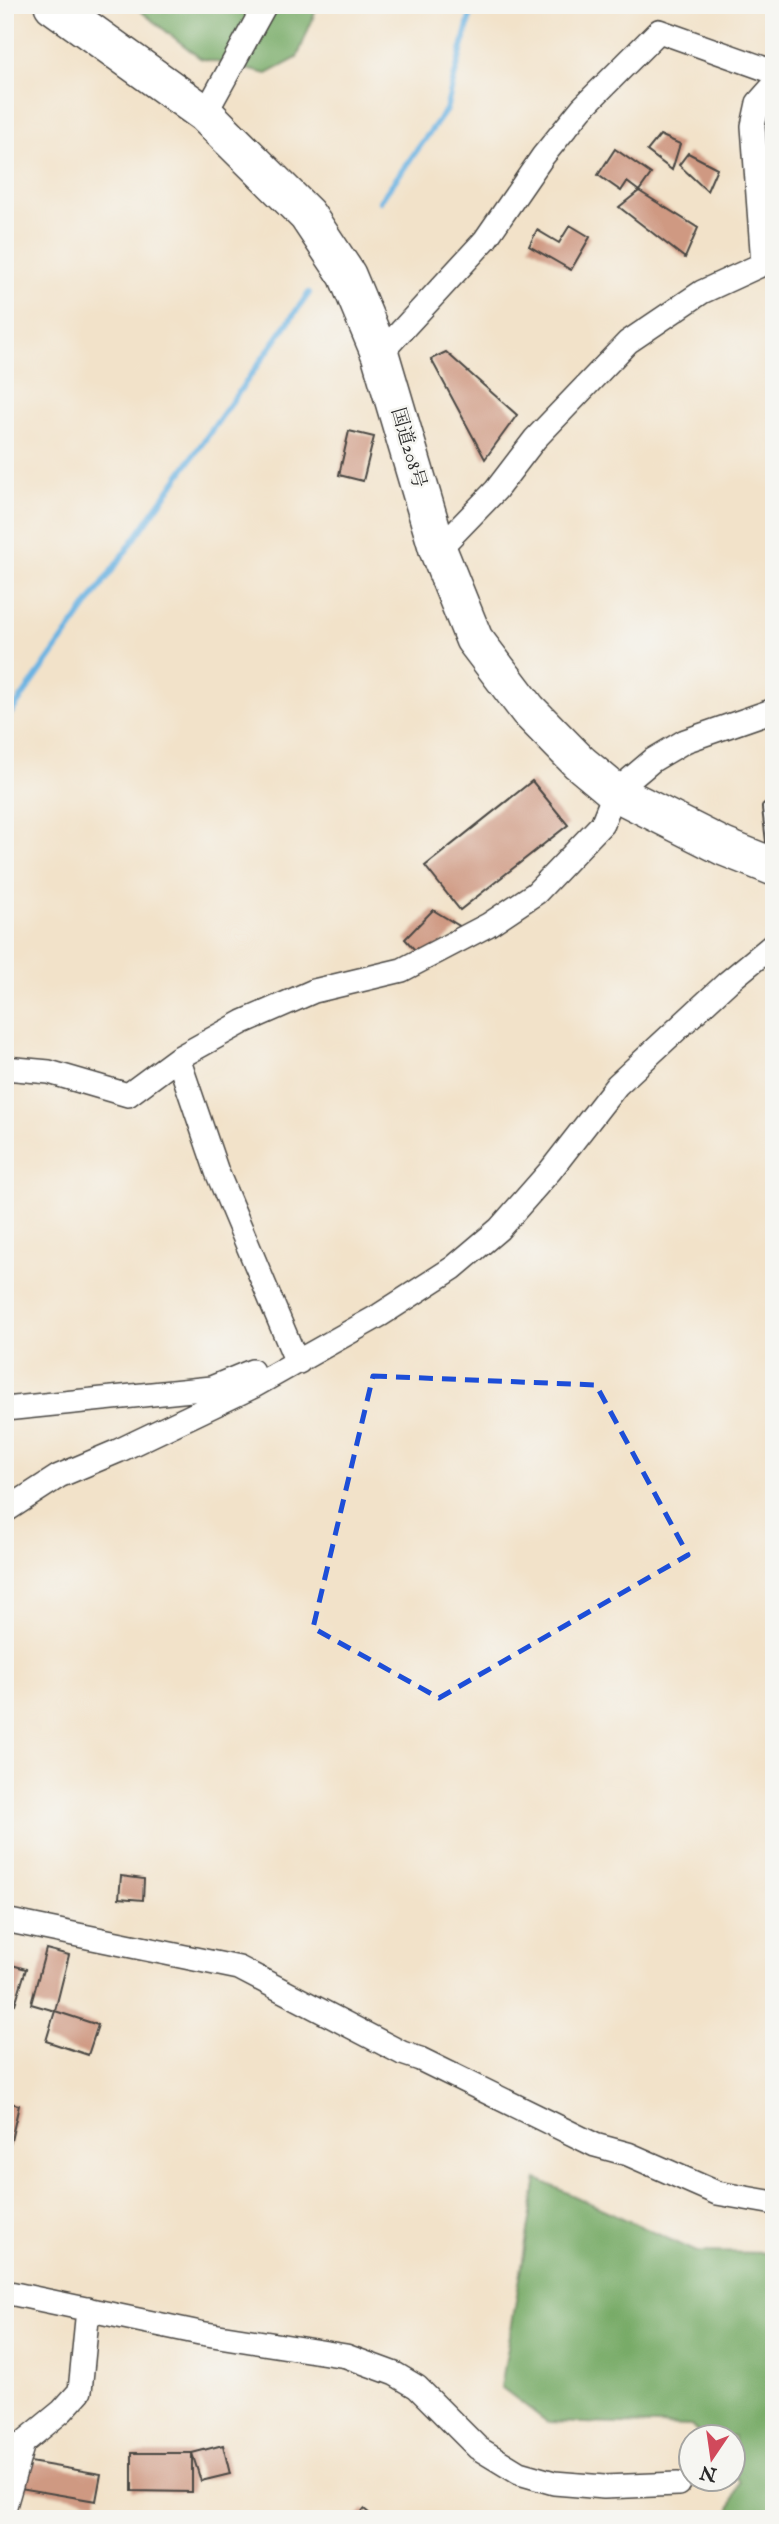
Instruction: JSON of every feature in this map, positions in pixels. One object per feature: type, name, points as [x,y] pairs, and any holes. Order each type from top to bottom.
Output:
[{"type":"highway","name":"国道208号","points":[[53,5],[205,114],[307,215],[347,275],[380,354],[438,550],[474,639],[528,710],[579,762],[615,792],[724,847],[774,867]]},
{"type":"street","points":[[205,114],[265,5]]},
{"type":"street","points":[[380,354],[485,240],[543,156],[582,108],[659,31],[774,72]]},
{"type":"street","points":[[438,550],[496,491],[535,439],[628,342],[702,292],[768,262],[753,125],[758,103],[774,85]]},
{"type":"street","points":[[5,1068],[49,1072],[128,1095],[178,1058],[243,1022],[314,991],[402,970],[488,925],[536,893],[602,824],[615,792],[653,761],[685,741],[774,710]]},
{"type":"street","points":[[5,1511],[58,1476],[176,1424],[296,1357],[380,1315],[453,1268],[499,1229],[550,1171],[617,1085],[728,982],[774,944]]},
{"type":"street","points":[[178,1058],[217,1172],[296,1357]]},
{"type":"street","points":[[5,1409],[211,1388],[296,1357]]},
{"type":"street","points":[[5,1920],[239,1968],[402,2053],[420,2059],[595,2145],[628,2154],[708,2190],[774,2203]]},
{"type":"street","points":[[5,2292],[200,2333],[346,2356],[395,2374],[417,2386],[478,2448],[519,2473],[554,2483],[604,2487],[678,2484]]},
{"type":"street","points":[[5,2506],[23,2443],[62,2411],[80,2391],[88,2309]]},
{"type":"lane","points":[[774,806],[768,808],[774,858]]},
{"type":"highlighted area","points":[[373,1376],[596,1385],[688,1555],[439,1698],[313,1628]]},
{"type":"green space","points":[[133,5],[318,5],[297,58],[267,74],[200,58]]},
{"type":"green space","points":[[537,2179],[697,2252],[774,2253],[774,2519],[726,2519],[736,2492],[748,2492],[748,2422],[678,2422],[678,2426],[547,2422],[501,2387]]},
{"type":"building","points":[[660,135],[680,144],[672,170],[647,151]]},
{"type":"building","points":[[615,149],[651,174],[639,191],[627,182],[621,191],[598,175]]},
{"type":"building","points":[[688,153],[717,168],[707,191],[679,165]]},
{"type":"building","points":[[639,191],[698,228],[685,258],[619,207]]},
{"type":"building","points":[[570,225],[590,237],[571,270],[529,246],[537,230],[559,243]]},
{"type":"building","points":[[446,352],[517,415],[485,459],[431,359]]},
{"type":"building","points":[[349,431],[374,437],[363,481],[339,475]]},
{"type":"building","points":[[532,781],[568,825],[460,910],[425,866]]},
{"type":"building","points":[[433,910],[461,927],[423,959],[405,939]]},
{"type":"building","points":[[121,1876],[144,1879],[143,1900],[119,1898]]},
{"type":"building","points":[[46,1949],[69,1955],[55,2011],[31,2004]]},
{"type":"building","points":[[5,1963],[26,1969],[15,2004],[5,2001]]},
{"type":"building","points":[[55,2011],[98,2025],[88,2055],[46,2041]]},
{"type":"building","points":[[5,2102],[19,2105],[10,2145],[5,2144]]},
{"type":"building","points":[[223,2445],[230,2474],[201,2481],[192,2453]]},
{"type":"building","points":[[132,2453],[192,2453],[192,2492],[132,2491]]},
{"type":"building","points":[[24,2461],[101,2474],[96,2501],[20,2488]]},
{"type":"building","points":[[364,2509],[376,2519],[356,2519]]},
{"type":"waterway","points":[[380,201],[446,110],[473,5]]},
{"type":"waterway","points":[[5,721],[309,293]]}]
